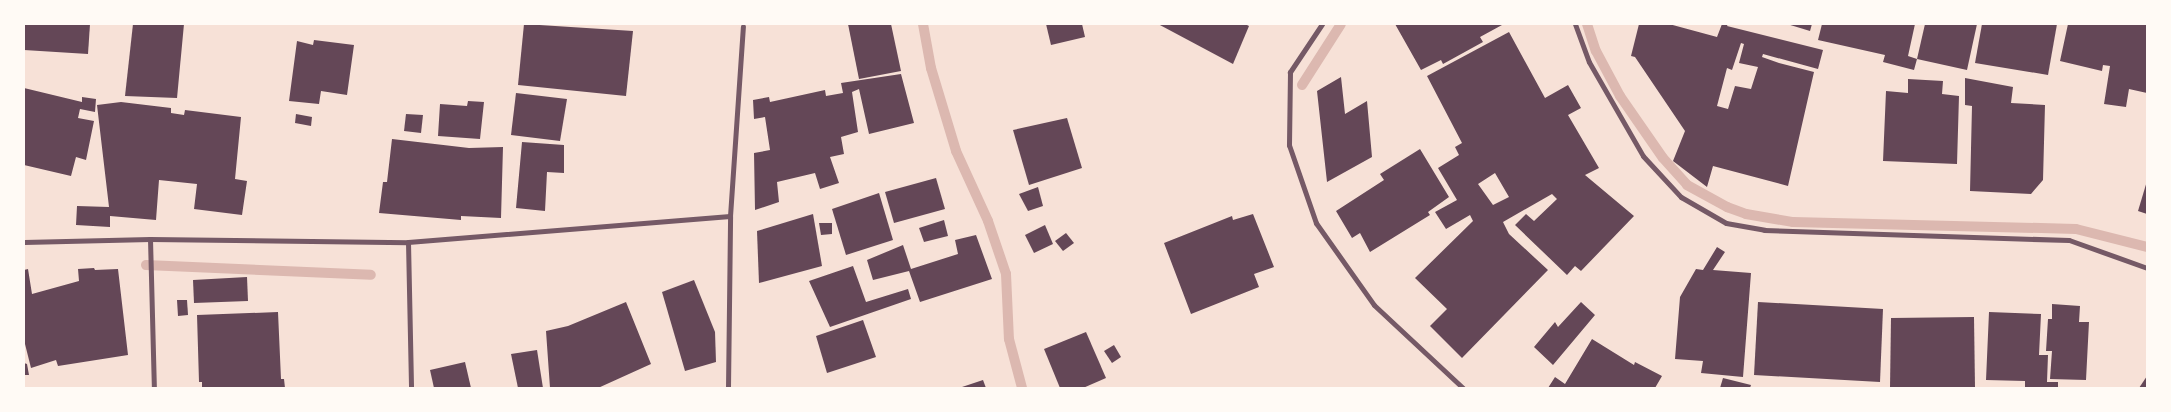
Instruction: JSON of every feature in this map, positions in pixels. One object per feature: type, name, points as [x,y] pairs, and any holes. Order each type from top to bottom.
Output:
[{"type":"street","points":[[1322,24],[1290,72],[1289,145],[1316,223],[1374,305],[1463,388]]},
{"type":"street","points":[[1576,24],[1588,62],[1643,156],[1681,197],[1726,223],[1764,230],[2069,240],[2147,268]]},
{"type":"street","points":[[728,388],[730,216],[743,26]]},
{"type":"street","points":[[24,242],[150,239],[408,242],[730,216]]},
{"type":"street","points":[[150,239],[154,388]]},
{"type":"street","points":[[408,242],[411,388]]},
{"type":"building","points":[[24,24],[90,24],[88,54],[24,50]]},
{"type":"building","points":[[133,24],[184,24],[177,98],[125,96]]},
{"type":"building","points":[[524,24],[633,31],[626,96],[518,85]]},
{"type":"building","points":[[848,24],[891,24],[901,71],[859,79]]},
{"type":"building","points":[[1046,24],[1082,24],[1085,37],[1051,45]]},
{"type":"building","points":[[1158,24],[1245,24],[1249,26],[1233,64]]},
{"type":"building","points":[[1395,24],[1502,25],[1480,37],[1483,42],[1443,64],[1441,60],[1421,70]]},
{"type":"building","points":[[1639,24],[1669,24],[1717,37],[1722,24],[1728,24],[1727,26],[1823,50],[1818,69],[1763,54],[1762,57],[1814,72],[1788,186],[1713,166],[1707,187],[1673,161],[1685,131],[1635,57],[1631,56]],"holes":[[[1741,43],[1744,44],[1739,63],[1758,67],[1751,89],[1735,86],[1728,109],[1717,106],[1727,68],[1732,70]]]},
{"type":"building","points":[[1787,24],[1812,24],[1810,31]]},
{"type":"building","points":[[1822,24],[1915,24],[1908,56],[1917,59],[1914,70],[1883,62],[1885,55],[1818,40]]},
{"type":"building","points":[[1925,24],[1977,24],[1967,70],[1917,59]]},
{"type":"building","points":[[1982,24],[2057,24],[2048,75],[1975,63]]},
{"type":"building","points":[[2068,24],[2147,24],[2147,93],[2129,89],[2126,107],[2104,104],[2110,66],[2103,65],[2102,71],[2060,61]]},
{"type":"building","points":[[1509,32],[1545,98],[1568,85],[1581,108],[1568,115],[1599,168],[1585,175],[1634,216],[1581,271],[1575,266],[1567,275],[1515,225],[1526,214],[1534,221],[1557,199],[1552,194],[1503,222],[1509,234],[1548,270],[1462,358],[1430,326],[1447,309],[1415,278],[1473,221],[1470,215],[1446,229],[1435,212],[1457,200],[1438,168],[1459,155],[1455,147],[1462,143],[1427,76]],"holes":[[[1495,173],[1509,197],[1493,205],[1478,184]]]},
{"type":"building","points":[[314,40],[354,45],[347,95],[321,91],[319,104],[289,101],[297,41],[313,45]]},
{"type":"building","points":[[901,74],[914,123],[869,134],[859,89],[852,92],[858,132],[841,137],[844,154],[830,157],[839,183],[820,189],[815,173],[777,182],[779,202],[755,210],[754,153],[770,150],[765,117],[754,119],[753,100],[769,97],[770,102],[825,90],[826,96],[843,93],[841,83]]},
{"type":"building","points":[[1341,77],[1345,114],[1367,101],[1372,157],[1327,182],[1317,91]]},
{"type":"building","points":[[1965,78],[2013,87],[2011,103],[2045,105],[2043,180],[2031,194],[1970,191],[1972,106],[1965,105]]},
{"type":"building","points":[[1908,79],[1943,81],[1942,94],[1959,96],[1957,164],[1883,161],[1886,91],[1908,93]]},
{"type":"building","points":[[24,88],[82,102],[82,97],[96,99],[95,112],[80,109],[78,118],[94,121],[86,160],[76,157],[71,176],[24,165]]},
{"type":"building","points":[[516,93],[567,99],[560,141],[511,135]]},
{"type":"building","points":[[468,101],[484,102],[480,139],[438,136],[440,104],[467,106]]},
{"type":"building","points":[[121,102],[171,108],[171,113],[184,115],[185,110],[241,117],[235,179],[247,181],[242,215],[194,209],[197,184],[159,180],[156,220],[110,216],[110,227],[76,225],[77,206],[109,207],[97,105]]},
{"type":"building","points":[[296,114],[312,117],[311,126],[295,123]]},
{"type":"building","points":[[406,114],[423,115],[421,133],[404,131]]},
{"type":"building","points":[[1067,118],[1082,168],[1029,185],[1013,130]]},
{"type":"building","points":[[392,139],[469,148],[503,147],[501,218],[461,216],[461,220],[379,213],[383,182],[387,182]]},
{"type":"building","points":[[522,142],[564,145],[564,173],[547,172],[545,211],[516,208]]},
{"type":"building","points":[[1420,149],[1449,197],[1428,212],[1430,215],[1370,252],[1360,233],[1352,238],[1336,211],[1384,180],[1380,174]]},
{"type":"building","points":[[936,178],[945,209],[894,223],[885,192]]},
{"type":"building","points":[[2147,181],[2147,214],[2138,211]]},
{"type":"building","points":[[1038,187],[1043,206],[1028,211],[1019,194]]},
{"type":"building","points":[[879,193],[893,240],[846,255],[832,209]]},
{"type":"building","points":[[813,214],[822,266],[759,283],[757,231]]},
{"type":"building","points":[[1253,214],[1274,267],[1254,274],[1259,287],[1191,314],[1164,243],[1232,216],[1233,220]]},
{"type":"building","points":[[944,220],[948,236],[924,242],[919,228]]},
{"type":"building","points":[[819,223],[832,223],[832,234],[821,235]]},
{"type":"building","points":[[1045,225],[1053,244],[1034,253],[1025,235]]},
{"type":"building","points":[[1066,233],[1074,243],[1063,251],[1055,241]]},
{"type":"building","points":[[976,235],[992,279],[920,302],[909,271],[873,280],[867,260],[903,245],[911,269],[958,254],[955,240]]},
{"type":"building","points":[[1717,247],[1725,252],[1713,270],[1751,273],[1743,377],[1701,373],[1703,361],[1675,359],[1680,297],[1696,269],[1703,270]]},
{"type":"building","points":[[853,266],[866,302],[908,289],[911,299],[830,327],[809,281]]},
{"type":"building","points":[[94,268],[95,270],[118,269],[128,355],[58,366],[56,360],[31,368],[24,340],[24,270],[28,269],[32,294],[79,281],[78,269]]},
{"type":"building","points":[[247,277],[248,301],[194,303],[193,280]]},
{"type":"building","points":[[694,280],[715,332],[716,362],[685,371],[662,292]]},
{"type":"building","points":[[177,300],[187,300],[188,315],[178,316]]},
{"type":"building","points":[[626,302],[651,364],[598,388],[550,388],[546,331],[568,326]]},
{"type":"building","points":[[1581,302],[1595,315],[1553,365],[1534,347],[1555,322],[1558,327]]},
{"type":"building","points":[[1758,302],[1883,309],[1880,382],[1754,375]]},
{"type":"building","points":[[2052,304],[2080,306],[2079,322],[2089,322],[2086,380],[2050,379],[2052,351],[2046,351],[2048,319],[2052,319]]},
{"type":"building","points":[[278,312],[281,379],[284,379],[285,388],[202,388],[202,382],[199,382],[197,315]]},
{"type":"building","points":[[1989,312],[2041,314],[2039,355],[2048,355],[2047,382],[2058,382],[2058,388],[2025,388],[2025,381],[1986,380]]},
{"type":"building","points":[[1974,317],[1975,388],[1890,388],[1891,318]]},
{"type":"building","points":[[863,320],[876,357],[827,373],[816,336]]},
{"type":"building","points":[[1086,332],[1106,378],[1083,388],[1060,388],[1044,349]]},
{"type":"building","points":[[1592,339],[1634,365],[1635,362],[1662,376],[1655,388],[1548,388],[1555,377],[1565,384]]},
{"type":"building","points":[[1114,345],[1121,357],[1112,363],[1104,351]]},
{"type":"building","points":[[537,350],[543,388],[518,388],[511,354]]},
{"type":"building","points":[[465,362],[471,388],[434,388],[430,370]]},
{"type":"building","points":[[24,363],[27,364],[29,375],[24,375]]},
{"type":"building","points":[[2147,376],[2147,388],[2139,388]]},
{"type":"building","points":[[1723,378],[1751,385],[1750,388],[1720,388]]},
{"type":"building","points":[[983,380],[986,388],[959,388]]},
{"type":"waterway","points":[[923,24],[931,68],[956,151],[988,221],[1006,274],[1009,339],[1022,388]]},
{"type":"waterway","points":[[1302,85],[1341,24]]},
{"type":"waterway","points":[[1587,24],[1596,51],[1620,96],[1663,158],[1687,185],[1727,207],[1746,214],[1793,222],[2076,229],[2147,247]]},
{"type":"waterway","points":[[146,265],[371,275]]}]
